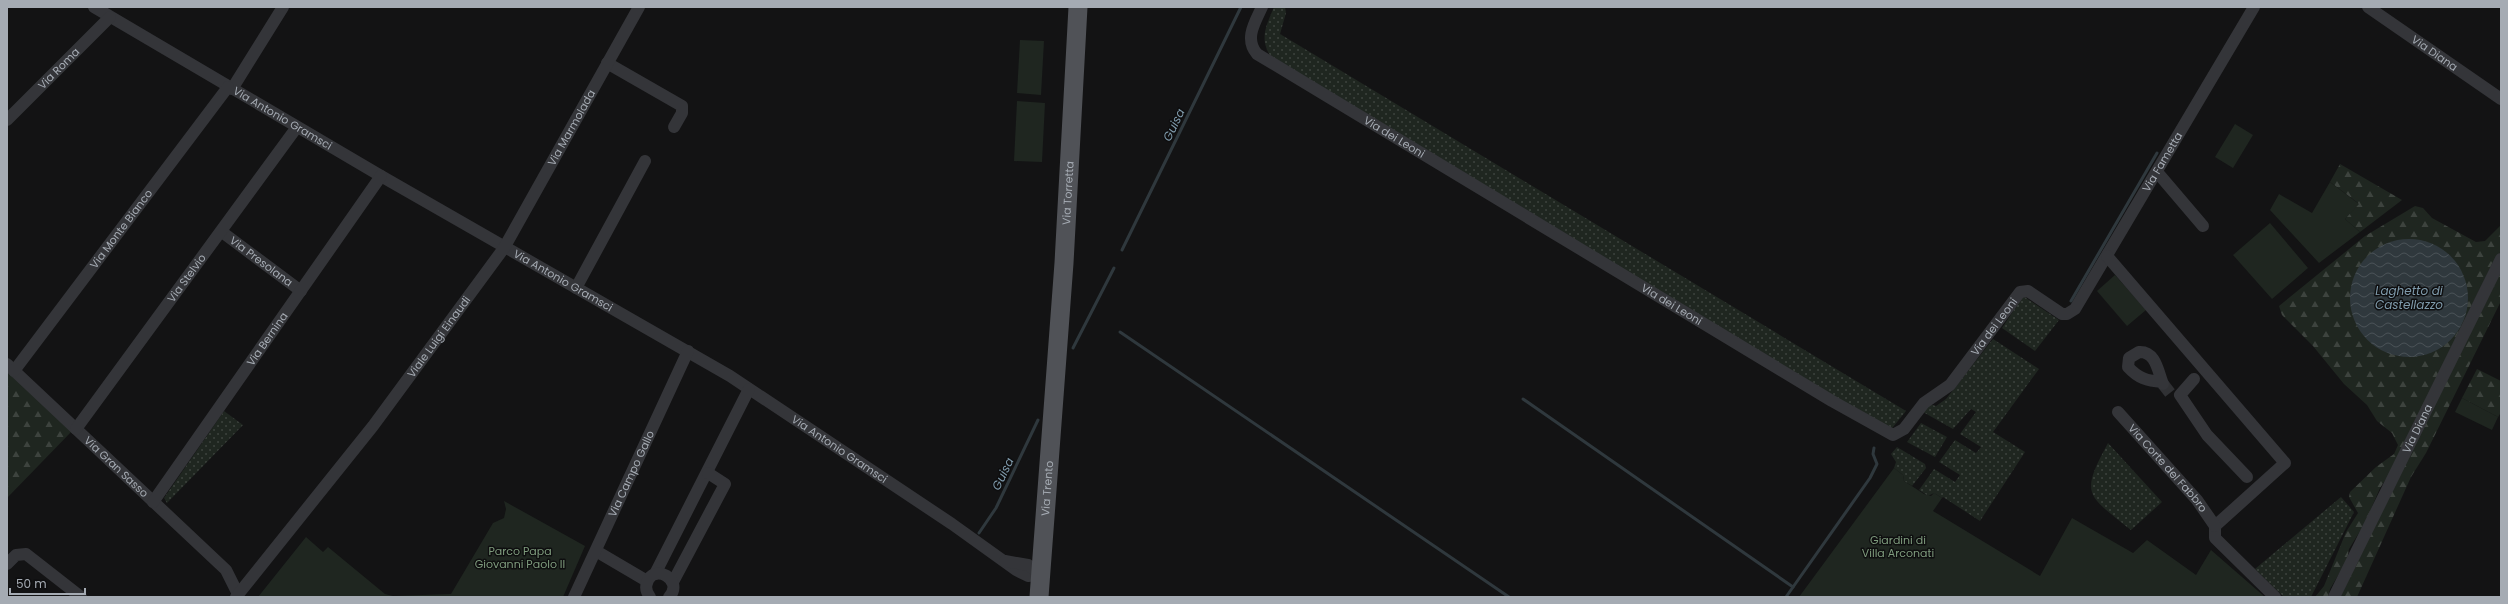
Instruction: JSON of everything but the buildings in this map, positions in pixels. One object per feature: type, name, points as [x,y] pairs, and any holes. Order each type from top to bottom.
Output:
[{"type":"main road","name":"Via Torretta","points":[[1056,379],[1078,7]]},
{"type":"main road","name":"Via Trento","points":[[1039,597],[1056,379]]},
{"type":"street","name":"Via Antonio Gramsci","points":[[94,7],[504,248],[688,351],[749,389],[1005,561],[1028,565],[1041,574]]},
{"type":"street","name":"Via Monte Bianco","points":[[11,368],[230,88],[284,7]]},
{"type":"street","name":"Via Marmolada","points":[[504,248],[639,7]]},
{"type":"street","name":"Via dei Leoni","points":[[1262,7],[1251,34],[1251,44],[1257,54],[1889,435],[1900,432],[1924,403],[1950,385],[2020,292],[2028,291],[2058,312],[2067,314]]},
{"type":"street","name":"Via Fametta","points":[[2067,314],[2079,304],[2254,7]]},
{"type":"street","name":"Via Diana","points":[[2368,7],[2501,100]]},
{"type":"street","name":"Via Roma","points":[[7,120],[110,17]]},
{"type":"street","points":[[607,63],[682,106],[682,113],[674,127]]},
{"type":"street","name":"Via Stelvio","points":[[76,429],[222,232],[297,127]]},
{"type":"street","points":[[576,288],[646,161]]},
{"type":"street","points":[[2157,172],[2203,226]]},
{"type":"street","name":"Via Bernina","points":[[153,502],[381,176]]},
{"type":"street","name":"Via Presolana","points":[[222,232],[301,291]]},
{"type":"street","name":"Viale Luigi Einaudi","points":[[237,596],[373,426],[504,248]]},
{"type":"street","points":[[2107,256],[2160,318],[2200,373],[2285,463],[2253,484],[2215,526]]},
{"type":"street","name":"Via Diana","points":[[2334,597],[2501,259]]},
{"type":"street","name":"Via Campo Gallo","points":[[574,597],[688,351]]},
{"type":"street","name":"Via Gran Sasso","points":[[11,368],[226,570],[250,580]]},
{"type":"street","points":[[2200,373],[2169,388],[2207,435],[2253,484]]},
{"type":"street","points":[[650,597],[646,590],[651,577],[708,473],[749,389]]},
{"type":"street","name":"Via Corte del Fabbro","points":[[2118,412],[2197,500],[2215,526],[2215,538],[2275,597]]},
{"type":"street","points":[[669,597],[673,591],[673,582],[725,484],[708,473]]},
{"type":"street","points":[[596,551],[651,577],[664,573],[673,582]]},
{"type":"street","points":[[7,564],[16,555],[22,553],[32,557],[81,597]]},
{"type":"street","name":"Via Gran Sasso","points":[[226,570],[237,596]]},
{"type":"green space","points":[[1274,7],[1285,7],[1286,13],[1280,34],[1906,411],[1889,432],[1271,57],[1265,44],[1265,32]]},
{"type":"green space","points":[[1020,40],[1044,41],[1041,95],[1017,93]]},
{"type":"green space","points":[[1017,101],[1045,103],[1042,162],[1014,161]]},
{"type":"green space","points":[[2235,124],[2253,135],[2233,168],[2215,157]]},
{"type":"green space","points":[[2340,164],[2402,200],[2360,232],[2345,219],[2358,203],[2330,182]]},
{"type":"green space","points":[[2330,182],[2359,204],[2345,219],[2360,232],[2319,263],[2270,210],[2279,194],[2312,213]]},
{"type":"green space","points":[[2415,206],[2423,208],[2432,218],[2476,242],[2485,241],[2501,225],[2501,251],[2492,264],[2390,473],[2380,488],[2365,523],[2349,549],[2347,560],[2330,589],[2328,597],[2315,597],[2324,586],[2346,532],[2358,513],[2349,497],[2350,492],[2376,467],[2394,454],[2398,445],[2392,433],[2377,421],[2367,405],[2344,384],[2313,346],[2282,315],[2279,306],[2365,236]],"holes":[[[2394,241],[2466,284],[2468,302],[2350,296],[2355,277],[2364,262],[2376,250]]]},
{"type":"green space","points":[[2270,223],[2308,268],[2272,299],[2233,255]]},
{"type":"green space","points":[[2501,267],[2501,301],[2426,453],[2411,477],[2357,597],[2340,597]]},
{"type":"green space","points":[[2115,275],[2146,310],[2127,326],[2097,291]]},
{"type":"green space","points":[[2023,296],[2059,320],[2035,351],[2002,328]]},
{"type":"green space","points":[[1993,339],[2039,369],[1993,432],[2025,452],[1980,521],[1943,497],[1942,498],[1934,493],[1928,496],[1919,490],[1934,469],[1955,482],[1960,475],[1939,462],[1955,440],[1976,453],[1981,447],[1960,434],[1976,412],[1971,409],[1953,429],[1923,412],[1929,404],[1936,406],[1946,399]]},
{"type":"green space","points":[[7,369],[72,431],[7,498]]},
{"type":"green space","points":[[2477,369],[2501,381],[2501,412],[2498,417],[2462,398]]},
{"type":"green space","points":[[2462,398],[2498,417],[2492,430],[2455,412]]},
{"type":"green space","points":[[224,411],[243,425],[167,503],[164,498]]},
{"type":"green space","points":[[1921,423],[1947,437],[1935,457],[1907,442]]},
{"type":"green space","points":[[2108,443],[2162,502],[2131,530],[2104,509],[2092,492],[2091,484],[2093,473]]},
{"type":"green space","points":[[1897,447],[1925,464],[1926,468],[1912,486],[1904,481],[1903,475],[1894,468],[1896,462],[1891,454]]},
{"type":"green space","name":"Giardini di Villa Arconati","points":[[1894,468],[1903,475],[1904,481],[1924,494],[1931,496],[1934,493],[1942,498],[1933,511],[2040,576],[2072,518],[2133,553],[2147,540],[2196,575],[2211,550],[2265,597],[1799,597]]},
{"type":"green space","points":[[2341,497],[2354,512],[2311,597],[2284,597],[2255,569]]},
{"type":"green space","name":"Parco Papa Giovanni Paolo II","points":[[504,501],[585,546],[563,597],[258,597],[306,537],[323,552],[328,547],[385,594],[393,596],[451,594],[493,523],[504,518],[506,509]]},
{"type":"water","name":"Laghetto di Castellazzo","points":[[2409,239],[2420,240],[2432,244],[2451,256],[2463,275],[2467,287],[2467,309],[2463,321],[2451,340],[2432,352],[2420,356],[2409,357],[2398,356],[2386,352],[2367,340],[2355,321],[2351,309],[2350,298],[2351,287],[2355,275],[2367,256],[2386,244],[2398,240]]},
{"type":"waterway","name":"Guisa","points":[[1122,250],[1241,7]]},
{"type":"waterway","points":[[2071,301],[2157,153]]},
{"type":"waterway","name":"Guisa","points":[[1073,348],[1114,268]]},
{"type":"waterway","points":[[1120,332],[1509,597]]},
{"type":"waterway","points":[[1523,399],[1793,587]]},
{"type":"waterway","name":"Guisa","points":[[979,533],[996,508],[1038,420]]},
{"type":"waterway","points":[[1786,597],[1870,478],[1877,464],[1873,454],[1874,448]]},
{"type":"tunnel","points":[[2163,384],[2170,393]]}]
